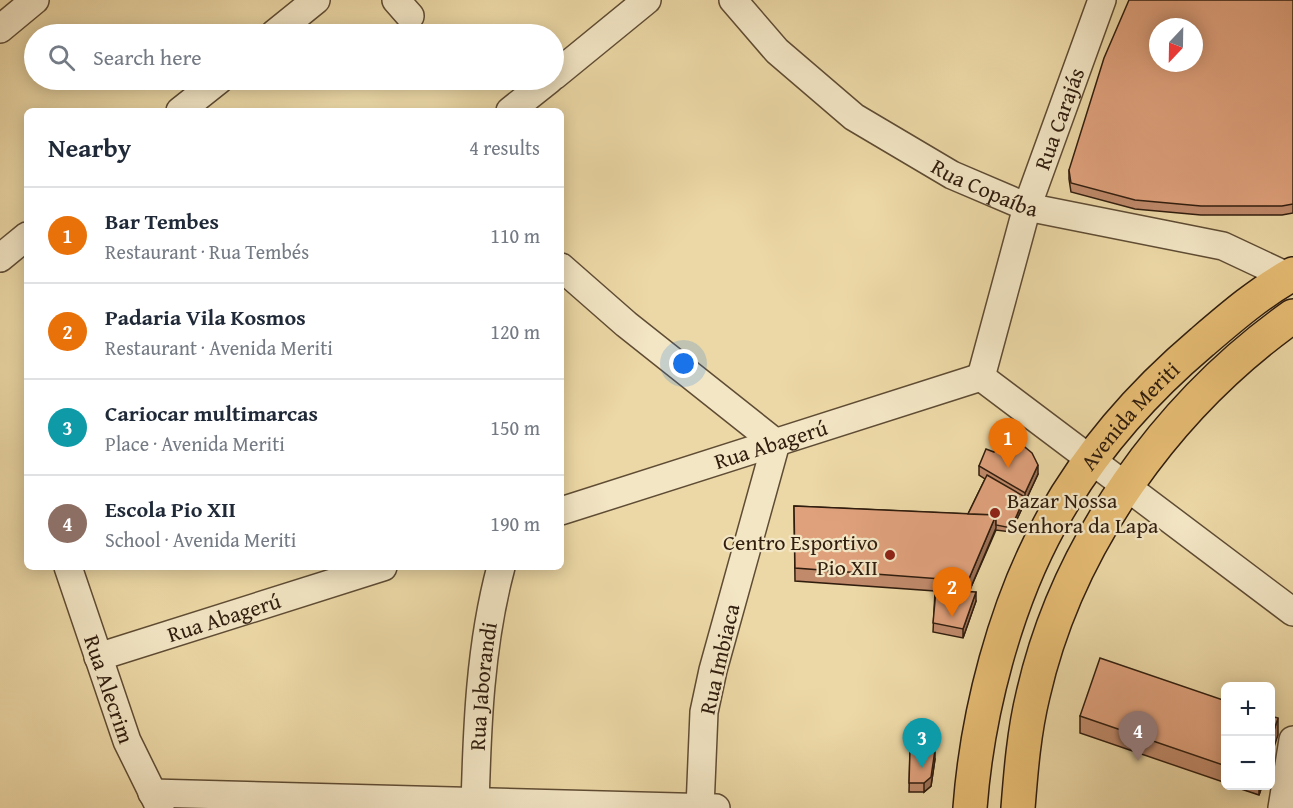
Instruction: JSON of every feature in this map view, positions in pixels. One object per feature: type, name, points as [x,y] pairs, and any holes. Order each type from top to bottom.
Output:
[{"type":"main road","name":"Avenida Meriti","points":[[970,808],[975,759],[1003,638],[1050,522],[1090,460],[1147,394],[1181,360],[1232,316],[1291,275]]},
{"type":"main road","name":"Avenida Meriti","points":[[1018,808],[1024,742],[1033,695],[1046,648],[1063,601],[1093,541],[1125,486],[1183,416],[1254,344],[1293,316]]},
{"type":"street","points":[[0,29],[35,0]]},
{"type":"street","points":[[286,24],[316,0]]},
{"type":"street","points":[[564,68],[647,0]]},
{"type":"street","name":"Rua Copaíba","points":[[733,0],[777,51],[854,117],[952,175],[1027,207],[1223,246],[1291,275]]},
{"type":"street","name":"Rua Carajás","points":[[981,376],[1027,207],[1102,0]]},
{"type":"street","points":[[184,108],[206,90]]},
{"type":"street","points":[[514,108],[536,90]]},
{"type":"street","points":[[0,258],[24,238]]},
{"type":"street","points":[[564,270],[626,324],[776,443]]},
{"type":"street","points":[[981,376],[1293,612]]},
{"type":"street","name":"Rua Abagerú","points":[[564,510],[981,376]]},
{"type":"street","name":"Rua Imbiaca","points":[[700,808],[704,712],[712,670],[776,443]]},
{"type":"street","name":"Rua Alecrim","points":[[70,570],[128,741],[156,801]]},
{"type":"street","name":"Rua Abagerú","points":[[98,657],[374,570]]},
{"type":"street","name":"Rua Jaborandi","points":[[475,804],[483,658],[490,610],[500,570]]},
{"type":"street","points":[[1282,808],[1293,740]]},
{"type":"street","points":[[156,801],[716,808]]},
{"type":"building","points":[[1129,0],[1293,0],[1293,204],[1201,206],[1135,200],[1071,183],[1069,170],[1104,58]]},
{"type":"building","points":[[1008,433],[1032,453],[1038,465],[1025,493],[979,466],[986,449],[994,452]]},
{"type":"building","name":"Bazar Nossa Senhora da Lapa","points":[[987,475],[1025,497],[1011,528],[996,525],[996,515],[968,514]]},
{"type":"building","name":"Centro Esportivo Pio XII","points":[[794,506],[996,515],[968,581],[795,568]]},
{"type":"building","points":[[936,590],[976,592],[963,629],[933,623]]},
{"type":"building","points":[[1100,658],[1221,699],[1221,764],[1080,716]]},
{"type":"building","points":[[910,749],[935,750],[931,777],[924,783],[909,783]]},
{"type":"place","name":"Bar Tembes","points":[[1008,468]]},
{"type":"place","name":"Bazar Nossa Senhora da Lapa","points":[[995,513]]},
{"type":"place","name":"Centro Esportivo Pio XII","points":[[890,555]]},
{"type":"place","name":"Padaria Vila Kosmos","points":[[952,617]]},
{"type":"place","name":"Escola Pio XII","points":[[1138,761]]},
{"type":"place","name":"Cariocar multimarcas","points":[[922,768]]}]
